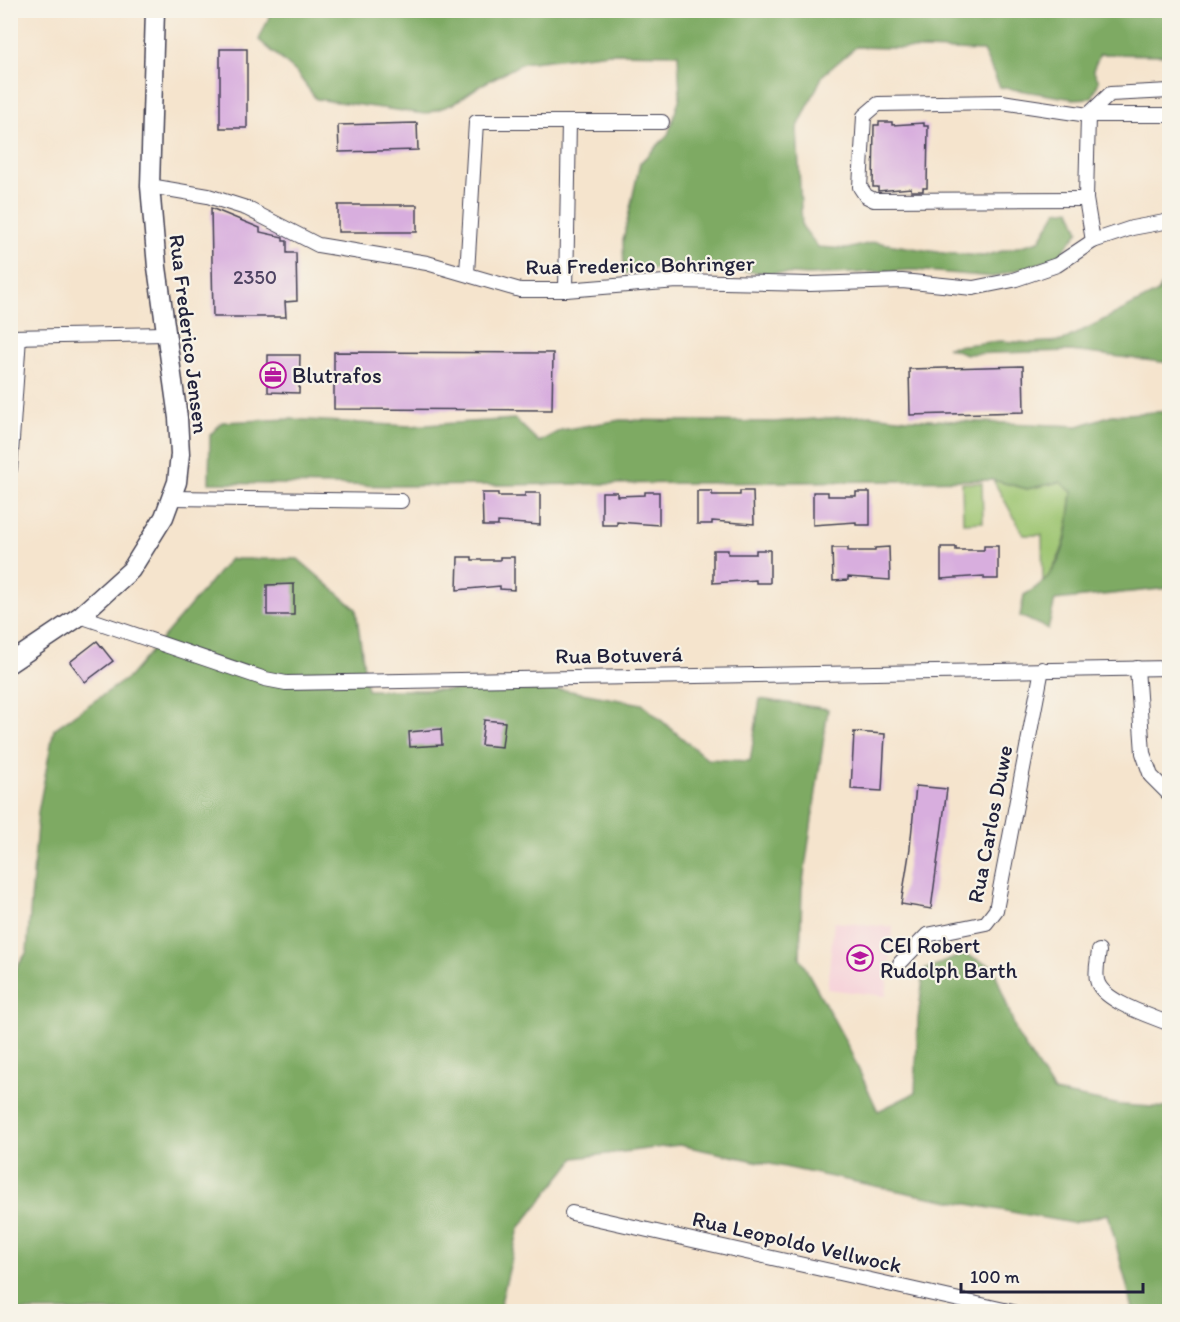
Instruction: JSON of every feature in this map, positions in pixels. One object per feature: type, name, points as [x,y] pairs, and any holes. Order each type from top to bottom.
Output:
[{"type":"main road","name":"Rua Frederico Jensen","points":[[10,663],[80,616],[131,570],[153,537],[172,498],[180,454],[178,418],[151,222],[155,10]]},
{"type":"street","points":[[1093,241],[1086,199],[1088,115],[1110,94],[1132,91],[1170,91]]},
{"type":"street","points":[[1086,199],[874,200],[866,196],[860,188],[864,116],[878,104],[1002,102],[1088,115],[1170,115]]},
{"type":"street","points":[[467,273],[476,122],[662,122]]},
{"type":"street","points":[[566,290],[569,122]]},
{"type":"street","name":"Rua Frederico Bohringer","points":[[150,186],[208,196],[246,208],[328,248],[427,263],[520,290],[566,290],[677,281],[810,284],[902,281],[973,288],[1013,280],[1057,265],[1093,241],[1132,228],[1170,221]]},
{"type":"street","points":[[10,469],[15,337],[166,334]]},
{"type":"street","points":[[172,498],[401,501]]},
{"type":"street","name":"Rua Botuverá","points":[[80,616],[265,679],[286,683],[1170,668]]},
{"type":"street","points":[[1137,668],[1143,753],[1151,776],[1170,795]]},
{"type":"street","name":"Rua Carlos Duwe","points":[[900,963],[927,935],[986,923],[996,910],[1042,669]]},
{"type":"street","points":[[1099,951],[1097,981],[1102,991],[1118,1002],[1170,1024]]},
{"type":"street","name":"Rua Leopoldo Vellwock","points":[[572,1213],[1013,1311]]},
{"type":"shaded area","name":"CEI Robert Rudolph Barth","points":[[834,922],[893,927],[886,996],[827,989]]},
{"type":"green space","points":[[272,10],[1170,11],[1169,55],[1100,54],[1093,70],[1099,81],[1092,98],[1073,99],[1000,87],[983,51],[856,47],[823,75],[797,129],[802,226],[818,247],[847,249],[875,242],[944,253],[984,256],[1039,241],[1057,211],[1070,209],[1079,231],[1057,258],[993,277],[914,270],[809,275],[666,267],[624,274],[623,240],[640,163],[668,135],[680,97],[678,54],[610,53],[523,63],[481,85],[453,104],[425,114],[316,99],[296,72],[259,40]]},
{"type":"green space","points":[[1169,273],[1169,363],[1071,351],[966,354],[947,347],[1000,341],[1031,343],[1062,341],[1158,292]]},
{"type":"green space","points":[[1169,411],[1169,588],[1055,600],[1048,629],[1020,616],[1024,595],[1049,575],[1057,564],[1066,538],[1072,492],[1060,482],[1027,489],[993,480],[401,486],[209,483],[210,435],[222,422],[291,419],[410,426],[515,419],[539,442],[561,430],[620,420],[774,422],[871,415],[907,419],[1078,426],[1112,415]]},
{"type":"green space","points":[[993,480],[1027,489],[1060,482],[1072,492],[1065,541],[1043,585],[1042,535],[1024,535]]},
{"type":"green space","points":[[962,483],[982,483],[983,522],[963,523]]},
{"type":"green space","points":[[230,559],[298,559],[356,609],[367,690],[565,690],[642,704],[707,759],[750,761],[760,699],[828,709],[802,889],[800,958],[845,1040],[878,1111],[915,1093],[918,1019],[924,970],[964,954],[993,966],[1018,1036],[1054,1092],[1121,1105],[1169,1108],[1169,1311],[1133,1309],[1108,1214],[1072,1223],[913,1194],[679,1145],[575,1158],[519,1228],[499,1311],[11,1311],[10,978],[27,952],[38,812],[54,729],[129,677]]},
{"type":"building","points":[[220,49],[247,49],[247,128],[220,128]]},
{"type":"building","points":[[879,122],[892,122],[892,125],[924,123],[924,126],[928,126],[927,188],[923,188],[923,191],[911,191],[911,188],[878,191],[878,187],[873,187],[874,125],[879,125]]},
{"type":"building","points":[[417,123],[418,150],[339,152],[338,125]]},
{"type":"building","points":[[338,205],[417,205],[417,232],[338,232]]},
{"type":"building","points":[[211,208],[260,228],[260,232],[283,237],[283,241],[287,241],[287,253],[296,253],[297,301],[285,302],[286,317],[213,317]]},
{"type":"building","points":[[334,352],[553,353],[552,410],[334,409]]},
{"type":"building","points":[[268,355],[300,355],[299,393],[268,392]]},
{"type":"building","points":[[1023,366],[1024,412],[910,415],[909,369]]},
{"type":"building","points":[[697,491],[712,491],[712,495],[740,495],[740,491],[753,491],[754,524],[712,521],[712,524],[697,524]]},
{"type":"building","points":[[602,492],[617,492],[617,496],[659,492],[659,525],[617,522],[617,525],[602,525]]},
{"type":"building","points":[[813,492],[828,492],[828,496],[856,496],[856,492],[870,492],[870,525],[856,525],[856,522],[813,525]]},
{"type":"building","points":[[482,493],[498,493],[498,496],[525,496],[525,493],[540,493],[540,525],[498,522],[498,526],[483,526]]},
{"type":"building","points":[[984,546],[998,546],[998,579],[984,579],[984,576],[941,579],[941,547],[956,547],[956,550],[984,550]]},
{"type":"building","points":[[889,547],[890,580],[848,577],[848,580],[833,581],[832,548],[848,548],[848,551],[875,551],[875,548]]},
{"type":"building","points":[[713,550],[728,550],[728,554],[756,554],[756,550],[770,550],[770,583],[756,583],[756,580],[713,583]]},
{"type":"building","points":[[458,557],[472,557],[472,560],[500,560],[500,557],[514,557],[514,590],[500,589],[500,586],[457,590]]},
{"type":"building","points":[[294,584],[294,615],[267,615],[267,585]]},
{"type":"building","points":[[97,641],[113,661],[85,682],[70,662]]},
{"type":"building","points":[[484,720],[505,722],[502,747],[481,745]]},
{"type":"building","points":[[441,729],[442,745],[410,747],[409,732]]},
{"type":"building","points":[[854,732],[885,734],[882,791],[851,789]]},
{"type":"building","points":[[916,786],[947,789],[931,909],[901,904],[910,848]]},
{"type":"place","name":"Blutrafos","points":[[273,375]]},
{"type":"place","name":"CEI Robert Rudolph Barth","points":[[860,958]]}]
